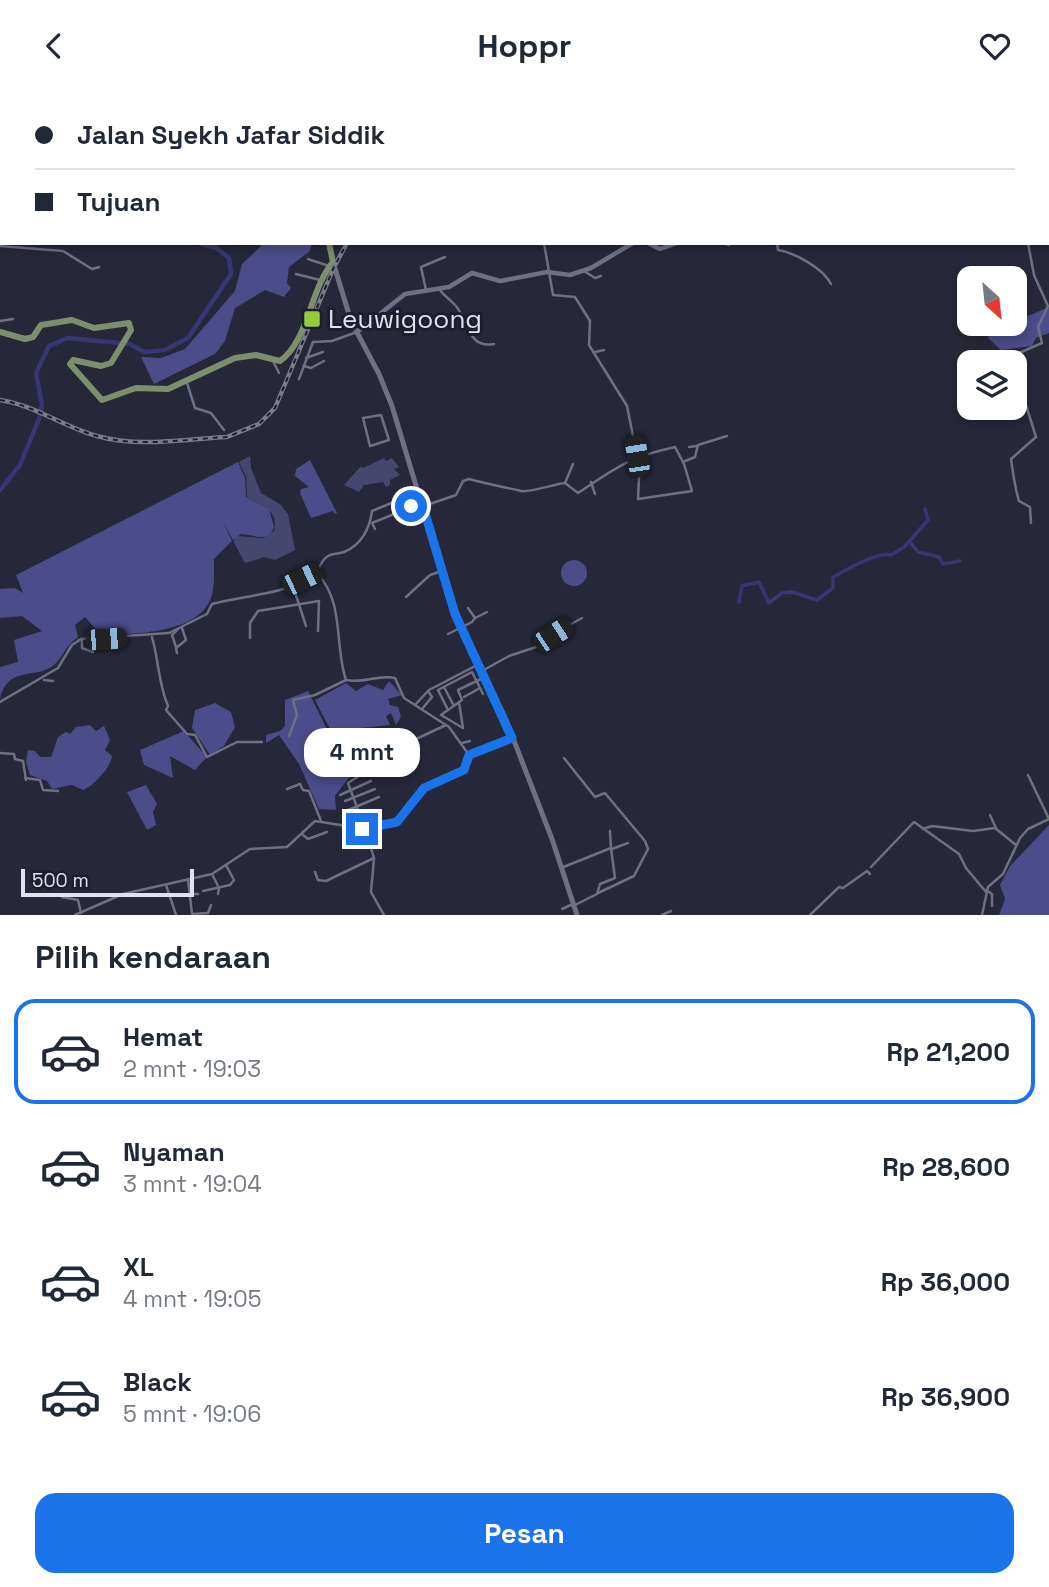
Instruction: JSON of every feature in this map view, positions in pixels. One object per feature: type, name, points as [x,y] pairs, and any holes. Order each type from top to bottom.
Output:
[{"type":"main road","points":[[330,245],[331,264],[351,320],[384,384],[396,418],[461,629],[512,738],[577,915]]},
{"type":"main road","points":[[0,332],[27,339],[33,337],[46,323],[75,320],[94,328],[127,322],[131,328],[118,355],[105,365],[73,360],[70,366],[87,380],[102,400],[134,389],[164,390],[187,383],[215,365],[235,358],[256,355],[272,361],[282,361],[293,348],[320,280],[331,264]]},
{"type":"street","points":[[544,245],[552,295],[575,297],[588,316],[589,345],[605,375],[627,406],[638,456],[639,500],[692,491],[675,447],[638,456],[591,482],[577,493],[565,483]]},
{"type":"street","points":[[299,379],[313,342],[332,341],[357,332],[395,300],[414,291],[457,284],[472,274],[500,281],[547,272],[564,275],[584,271],[630,245]]},
{"type":"street","points":[[652,245],[660,249],[671,245]]},
{"type":"street","points":[[777,245],[778,250],[793,253],[827,275],[831,284]]},
{"type":"street","points":[[1028,245],[1034,275],[1048,306],[1038,327],[1042,343],[1018,354],[1024,399],[1036,437],[1012,459],[1017,482],[1015,488],[1019,501],[1030,507],[1031,523]]},
{"type":"street","points":[[0,246],[56,250],[73,255],[92,269],[99,267]]},
{"type":"street","points":[[426,291],[421,267],[446,257]]},
{"type":"street","points":[[308,259],[331,264]]},
{"type":"street","points":[[584,271],[595,278],[601,276]]},
{"type":"street","points":[[296,274],[320,280]]},
{"type":"street","points":[[439,289],[457,307],[472,338],[486,345],[495,344]]},
{"type":"street","points":[[0,321],[13,319]]},
{"type":"street","points":[[334,326],[351,320]]},
{"type":"street","points":[[595,352],[604,351]]},
{"type":"street","points":[[306,358],[323,352]]},
{"type":"street","points":[[272,361],[279,373]]},
{"type":"street","points":[[304,366],[315,367],[324,361]]},
{"type":"street","points":[[187,383],[195,408],[211,413],[224,430]]},
{"type":"street","points":[[380,415],[385,422],[389,440],[370,446],[363,418],[380,415]]},
{"type":"street","points":[[385,422],[396,418]]},
{"type":"street","points":[[689,447],[727,436]]},
{"type":"street","points":[[683,462],[694,458],[696,446]]},
{"type":"street","points":[[565,483],[573,464]]},
{"type":"street","points":[[177,653],[172,636],[206,614],[212,604],[237,597],[262,596],[316,572],[327,557],[343,553],[359,543],[372,523],[456,495],[463,481],[469,478],[492,487],[513,487],[523,492],[565,483]]},
{"type":"street","points":[[591,482],[595,493]]},
{"type":"street","points":[[375,529],[372,511],[419,492]]},
{"type":"street","points":[[406,597],[430,575],[442,571]]},
{"type":"street","points":[[316,572],[325,582],[336,614],[346,680]]},
{"type":"street","points":[[292,583],[306,627]]},
{"type":"street","points":[[250,638],[250,623],[258,611],[319,601],[318,631]]},
{"type":"street","points":[[468,608],[475,618]]},
{"type":"street","points":[[448,634],[488,612]]},
{"type":"street","points":[[458,689],[467,686],[510,656],[545,644],[550,636],[582,618]]},
{"type":"street","points":[[0,702],[62,665],[72,645],[82,639],[152,637],[180,629]]},
{"type":"street","points":[[176,647],[186,641],[180,629]]},
{"type":"street","points":[[152,637],[159,660],[159,683],[168,706],[166,710],[187,734],[195,735],[206,757],[237,742],[262,742]]},
{"type":"street","points":[[82,639],[82,648],[93,652]]},
{"type":"street","points":[[415,705],[428,691],[478,664]]},
{"type":"street","points":[[448,710],[438,689],[472,672],[483,694]]},
{"type":"street","points":[[75,915],[122,894],[212,874],[250,849],[287,847],[313,823],[321,821],[365,829],[397,822],[424,788],[464,770],[469,755],[446,725],[403,697],[393,677],[368,682],[346,680],[315,695],[293,700],[297,715],[289,736]]},
{"type":"street","points":[[43,678],[53,681]]},
{"type":"street","points":[[454,682],[463,697]]},
{"type":"street","points":[[467,686],[470,693]]},
{"type":"street","points":[[444,687],[454,706]]},
{"type":"street","points":[[459,702],[463,727],[442,716],[463,697],[480,688]]},
{"type":"street","points":[[428,691],[432,697]]},
{"type":"street","points":[[422,709],[439,693]]},
{"type":"street","points":[[414,740],[446,725]]},
{"type":"street","points":[[469,755],[512,738]]},
{"type":"street","points":[[462,743],[470,741]]},
{"type":"street","points":[[0,753],[14,755],[15,759],[23,761],[26,779],[40,780],[43,790],[58,791]]},
{"type":"street","points":[[562,909],[634,876],[648,849],[621,810],[605,793],[595,797],[564,758]]},
{"type":"street","points":[[982,915],[986,891],[1003,874],[1016,845],[1027,830],[1049,819],[1049,813],[1028,775]]},
{"type":"street","points":[[359,776],[349,781],[350,790],[374,858],[373,897],[384,915]]},
{"type":"street","points":[[340,795],[372,781]]},
{"type":"street","points":[[287,789],[300,784],[303,790],[309,791],[321,821]]},
{"type":"street","points":[[345,801],[375,789]]},
{"type":"street","points":[[346,811],[379,797]]},
{"type":"street","points":[[990,815],[996,828],[1016,845]]},
{"type":"street","points":[[871,867],[914,822],[960,855],[967,870],[992,894],[992,906]]},
{"type":"street","points":[[923,829],[932,826],[972,831],[996,828]]},
{"type":"street","points":[[598,893],[600,884],[615,878],[610,831]]},
{"type":"street","points":[[303,835],[308,839],[327,832]]},
{"type":"street","points":[[561,868],[628,843]]},
{"type":"street","points":[[315,872],[318,880],[326,881],[374,858]]},
{"type":"street","points":[[203,891],[230,885],[233,880],[226,865]]},
{"type":"street","points":[[810,915],[839,887],[843,888],[868,871],[870,874]]},
{"type":"street","points":[[212,874],[219,888],[218,894]]},
{"type":"street","points":[[188,879],[192,914],[208,912],[211,905]]},
{"type":"street","points":[[166,885],[176,915]]},
{"type":"street","points":[[190,894],[198,894]]},
{"type":"street","points":[[62,897],[79,901],[81,913]]},
{"type":"street","points":[[662,915],[671,911]]},
{"type":"shaded area","points":[[262,245],[312,245],[310,251],[289,267],[287,283],[291,288],[284,297],[265,290],[235,308],[225,341],[215,354],[154,384],[141,357],[161,358],[185,349],[235,291],[242,264]]},
{"type":"shaded area","points":[[1049,307],[1049,333],[1036,338],[1032,346],[1001,350],[988,338],[1027,336],[1028,316]]},
{"type":"shaded area","points":[[250,456],[251,468],[261,493],[280,504],[288,514],[295,550],[275,560],[264,557],[245,563],[233,541],[237,536],[263,538],[274,531],[275,524],[268,509],[247,497],[246,477],[239,462]]},
{"type":"shaded area","points":[[384,458],[386,461],[392,458],[399,467],[394,469],[400,475],[390,480],[390,485],[386,487],[383,482],[364,485],[359,492],[344,485],[361,466],[363,468]]},
{"type":"shaded area","points":[[310,460],[337,513],[335,514],[333,511],[311,518],[300,493],[301,489],[309,487],[295,476],[296,469]]},
{"type":"shaded area","points":[[238,462],[245,478],[246,497],[269,509],[274,527],[265,537],[241,534],[233,540],[223,522],[232,541],[214,559],[212,594],[204,610],[180,625],[148,632],[102,636],[85,617],[75,625],[78,637],[57,662],[50,668],[10,681],[0,699],[0,667],[18,662],[14,640],[42,631],[22,616],[0,618],[0,589],[15,588],[23,593],[16,575]]},
{"type":"shaded area","points":[[574,560],[583,564],[587,573],[583,582],[574,586],[565,582],[561,573],[565,564]]},
{"type":"shaded area","points":[[389,681],[402,695],[388,699],[390,705],[398,707],[401,717],[396,725],[391,713],[386,716],[390,725],[361,728],[353,735],[354,753],[343,754],[315,700],[346,683],[356,691],[368,684],[383,690]]},
{"type":"shaded area","points":[[308,691],[350,776],[335,796],[336,810],[319,809],[299,764],[279,735],[266,743],[266,735],[280,731],[285,726],[285,700]]},
{"type":"shaded area","points":[[215,703],[231,712],[235,727],[224,746],[210,755],[192,728],[195,710]]},
{"type":"shaded area","points":[[90,725],[96,731],[104,726],[110,740],[105,750],[112,756],[111,761],[97,780],[83,790],[72,785],[52,789],[47,781],[30,775],[26,762],[28,750],[35,751],[40,757],[51,757],[58,737],[66,732],[70,734],[76,727]]},
{"type":"shaded area","points":[[184,731],[207,757],[195,770],[170,756],[173,778],[144,765],[140,750]]},
{"type":"shaded area","points":[[146,785],[157,804],[153,812],[156,825],[147,830],[127,792]]},
{"type":"shaded area","points":[[1049,825],[1049,915],[999,915],[1005,899],[1000,885],[1010,866]]},
{"type":"waterway","points":[[0,490],[20,465],[39,419],[42,405],[36,373],[49,346],[67,338],[130,344],[144,352],[165,350],[188,338],[231,274],[229,258],[216,248],[206,245]]},
{"type":"waterway","points":[[739,602],[742,586],[759,582],[769,603],[782,593],[792,592],[817,600],[833,588],[833,577],[870,558],[891,555],[904,547],[928,520],[925,509]]},
{"type":"waterway","points":[[910,542],[918,552],[939,557],[943,564],[960,561]]},
{"type":"railway","points":[[0,400],[25,406],[97,436],[129,442],[227,437],[259,424],[275,408],[334,267],[346,245]]},
{"type":"place","name":"Leuwigoong","points":[[312,319]]},
{"type":"route","points":[[362,829],[379,828],[397,822],[424,788],[464,770],[469,755],[512,738],[455,614],[422,503],[411,506]]}]
